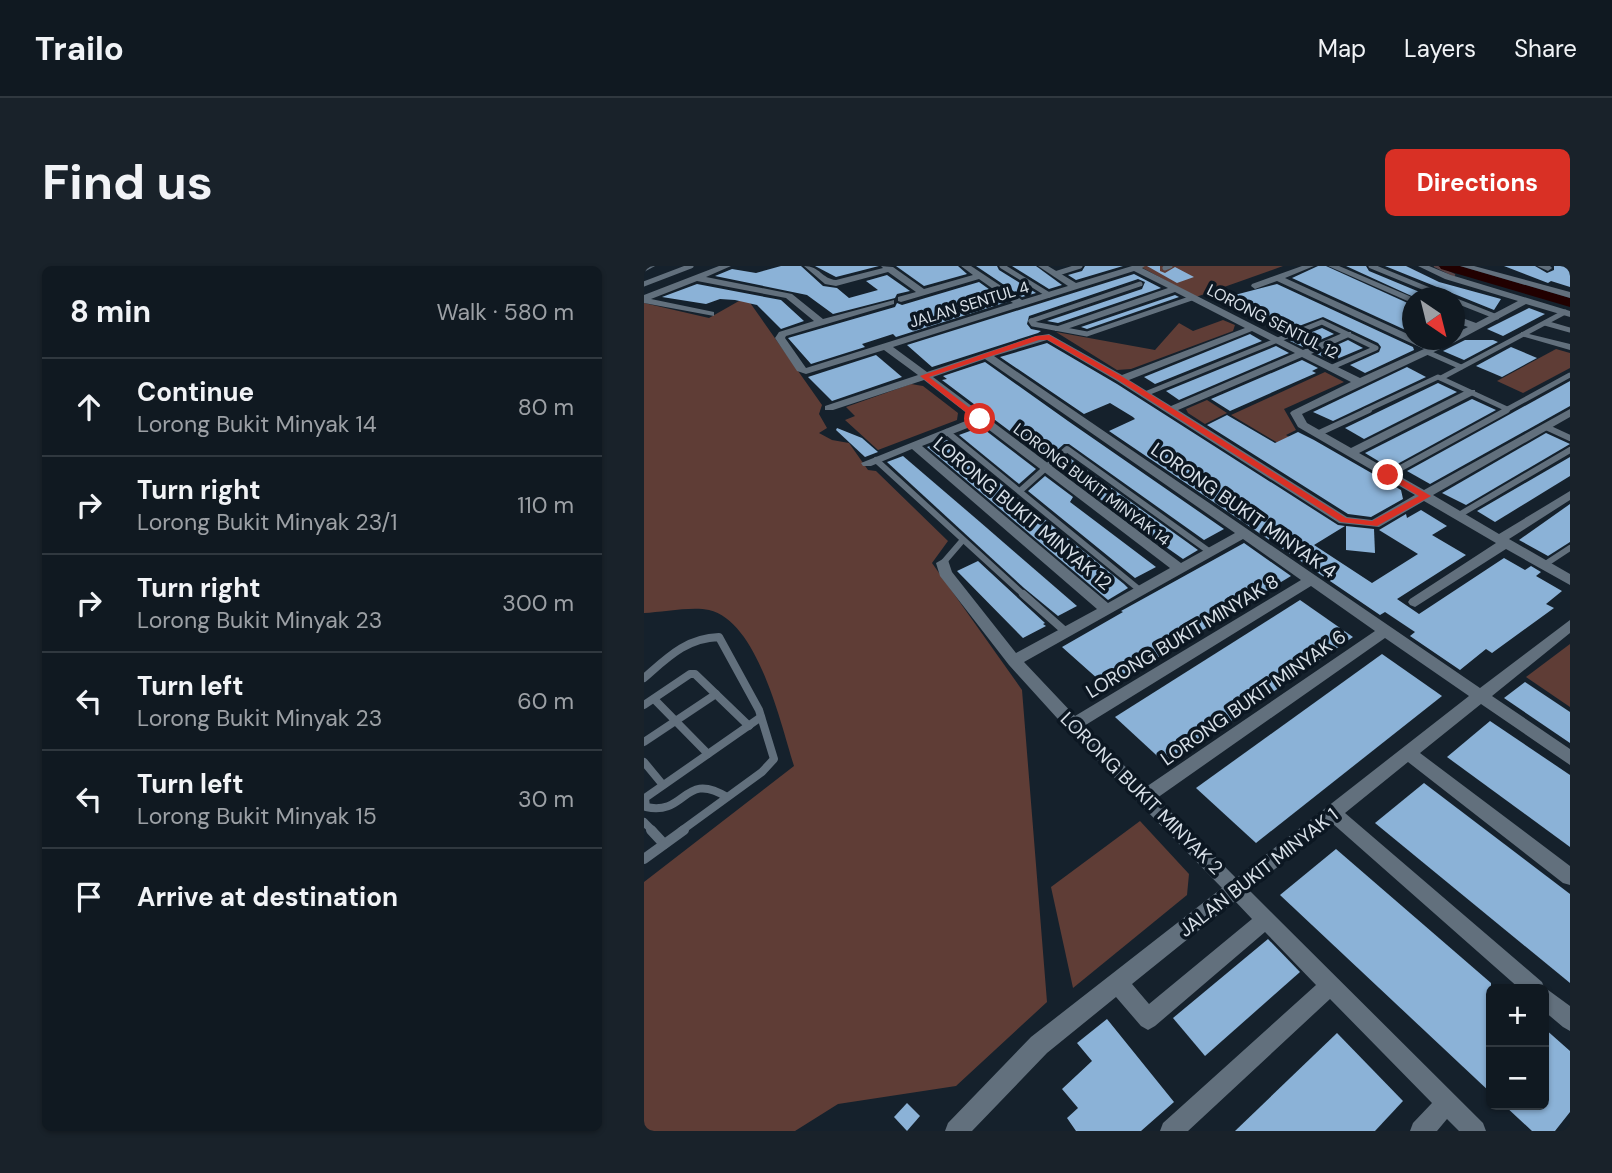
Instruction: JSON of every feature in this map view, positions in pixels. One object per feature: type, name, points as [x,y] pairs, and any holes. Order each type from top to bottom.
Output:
[{"type":"street","points":[[644,269],[651,266]]},
{"type":"street","points":[[644,299],[727,266]]},
{"type":"street","points":[[807,266],[832,283],[888,268],[923,293]]},
{"type":"street","points":[[965,266],[1021,304]]},
{"type":"street","points":[[1042,266],[1076,286]]},
{"type":"street","points":[[1255,286],[1310,266]]},
{"type":"street","points":[[1332,266],[1402,296]]},
{"type":"street","points":[[1422,266],[1448,278],[1567,313]]},
{"type":"street","points":[[1464,266],[1570,295]]},
{"type":"street","name":"JALAN SENTUL 4","points":[[821,322],[782,334],[780,338],[801,369],[806,371],[1138,267]]},
{"type":"street","name":"LORONG SENTUL 12","points":[[1138,267],[1174,289],[1359,382]]},
{"type":"street","points":[[696,278],[789,296],[821,322],[980,276]]},
{"type":"street","points":[[1278,278],[1430,351]]},
{"type":"street","points":[[1058,329],[1174,289]]},
{"type":"street","points":[[644,299],[711,314]]},
{"type":"street","points":[[1465,333],[1524,301]]},
{"type":"street","points":[[1465,322],[1476,327]]},
{"type":"street","points":[[1121,379],[1252,328]]},
{"type":"street","points":[[1170,410],[1348,334]]},
{"type":"street","points":[[1524,334],[1570,347]]},
{"type":"street","points":[[829,408],[1039,338],[1055,339],[1344,520],[1374,524],[1570,412]]},
{"type":"street","name":"LORONG BUKIT MINYAK 14","points":[[886,346],[1180,569]]},
{"type":"street","points":[[1430,351],[1301,409],[1296,413],[1297,419],[1317,434],[1570,580]]},
{"type":"street","name":"LORONG BUKIT MINYAK 4","points":[[986,355],[1570,758]]},
{"type":"street","points":[[1350,453],[1471,392]]},
{"type":"street","points":[[872,462],[980,419]]},
{"type":"street","name":"LORONG BUKIT MINYAK 12","points":[[914,445],[1107,610]]},
{"type":"street","points":[[1415,602],[1570,495]]},
{"type":"street","points":[[1014,661],[1243,534]]},
{"type":"street","name":"LORONG BUKIT MINYAK 2","points":[[943,563],[945,573],[1014,661],[1073,725],[1475,1131]]},
{"type":"street","name":"LORONG BUKIT MINYAK 8","points":[[1073,725],[1311,580]]},
{"type":"street","name":"JALAN BUKIT MINYAK 1","points":[[956,1131],[1040,1045],[1570,625]]},
{"type":"street","name":"LORONG BUKIT MINYAK 6","points":[[1145,797],[1385,631]]},
{"type":"street","points":[[1408,753],[1570,877]]},
{"type":"street","points":[[1333,813],[1529,984]]},
{"type":"street","points":[[1118,984],[1148,1019],[1266,919]]},
{"type":"street","points":[[1171,1131],[1331,985]]},
{"type":"street","points":[[1549,1001],[1570,1020]]},
{"type":"street","points":[[1421,1131],[1447,1103]]},
{"type":"lane","points":[[644,284],[691,266]]},
{"type":"lane","points":[[1002,266],[1049,295]]},
{"type":"lane","points":[[1055,274],[1080,266]]},
{"type":"lane","points":[[1371,266],[1422,287]]},
{"type":"lane","points":[[1140,284],[1030,323],[1083,334],[1094,333],[1192,298]]},
{"type":"lane","points":[[1465,304],[1497,317]]},
{"type":"lane","points":[[1317,434],[1438,377],[1441,378],[1567,313]]},
{"type":"lane","points":[[1145,394],[1322,322],[1376,348],[1330,368]]},
{"type":"lane","points":[[1545,323],[1570,331]]},
{"type":"lane","points":[[1430,351],[1461,367]]},
{"type":"lane","points":[[1388,475],[1570,375]]},
{"type":"lane","points":[[1441,378],[1507,409]]},
{"type":"lane","points":[[1546,426],[1570,438]]},
{"type":"lane","points":[[947,432],[1141,591]]},
{"type":"lane","points":[[1020,491],[1067,449],[1210,552]]},
{"type":"lane","points":[[1459,515],[1570,450]]},
{"type":"lane","points":[[872,462],[1066,632]]},
{"type":"lane","points":[[943,563],[962,541]]},
{"type":"lane","points":[[1544,565],[1570,548]]},
{"type":"lane","points":[[644,678],[686,644],[702,636],[719,637],[761,717],[774,759],[762,772],[644,859]]},
{"type":"lane","points":[[644,705],[690,674],[699,677],[749,726]]},
{"type":"lane","points":[[644,742],[716,694]]},
{"type":"lane","points":[[654,699],[708,754]]},
{"type":"lane","points":[[727,797],[706,787],[695,790],[675,806],[658,811],[646,807],[645,798],[761,717]]},
{"type":"lane","points":[[644,762],[663,785]]},
{"type":"lane","points":[[644,822],[664,844]]},
{"type":"shaded area","points":[[1283,266],[1196,297],[1141,267]]},
{"type":"shaded area","points":[[746,297],[822,405],[819,414],[827,428],[819,433],[832,440],[849,443],[868,470],[876,471],[948,541],[932,563],[1022,690],[1047,1002],[956,1086],[838,1104],[795,1131],[644,1131],[644,882],[794,766],[765,677],[741,633],[726,618],[709,610],[644,613],[644,303],[709,318]]},
{"type":"shaded area","points":[[1223,320],[1235,325],[1233,331],[1131,369],[1117,370],[1056,332],[1155,350],[1179,323],[1193,331]]},
{"type":"shaded area","points":[[1556,349],[1570,353],[1570,368],[1523,393],[1497,381]]},
{"type":"shaded area","points":[[1325,372],[1344,382],[1284,409],[1296,430],[1286,435],[1299,443],[1288,449],[1231,415]]},
{"type":"shaded area","points":[[911,384],[923,386],[958,413],[957,420],[878,450],[845,420],[855,416],[846,407]]},
{"type":"shaded area","points":[[1207,400],[1227,413],[1205,424],[1186,409]]},
{"type":"shaded area","points":[[1570,644],[1570,707],[1526,677]]},
{"type":"shaded area","points":[[1140,821],[1189,874],[1187,895],[1073,988],[1051,887]]},
{"type":"building","points":[[781,266],[801,266],[823,286],[837,288],[849,298],[878,290],[866,281],[887,275],[910,291],[897,294],[895,298],[833,314],[807,295],[715,276],[732,269],[756,273]]},
{"type":"building","points":[[815,266],[879,266],[836,277]]},
{"type":"building","points":[[896,266],[958,266],[967,274],[924,286]]},
{"type":"building","points":[[976,266],[997,266],[999,270],[1036,293],[1022,297]]},
{"type":"building","points":[[1012,266],[1036,266],[1062,285],[1049,289]]},
{"type":"building","points":[[1085,266],[1123,266],[1076,280],[1068,275],[1082,271]]},
{"type":"building","points":[[1147,266],[1160,266],[1160,271],[1165,273],[1175,267],[1194,277],[1177,283]]},
{"type":"building","points":[[1318,266],[1326,266],[1402,300],[1402,328],[1292,278]]},
{"type":"building","points":[[1346,266],[1366,266],[1369,271],[1408,287],[1402,287],[1402,292]]},
{"type":"building","points":[[1385,266],[1406,266],[1439,282],[1457,287],[1437,287]]},
{"type":"building","points":[[1504,266],[1535,266],[1547,273],[1554,270],[1554,266],[1570,266],[1570,287],[1551,281],[1548,283]]},
{"type":"building","points":[[1134,274],[1161,288],[1058,323],[1047,321],[1142,289],[1145,282],[1138,279],[1029,316],[1027,324],[1031,329],[1041,331],[1038,333],[932,367],[907,345]]},
{"type":"building","points":[[979,282],[1007,302],[896,337],[893,334],[862,344],[865,347],[811,364],[788,338],[895,307],[897,303],[902,305]]},
{"type":"building","points":[[697,284],[781,300],[804,321],[781,329],[757,305],[720,299],[706,304],[662,297]]},
{"type":"building","points":[[1277,284],[1402,342],[1402,350],[1414,350],[1365,373],[1350,365],[1379,352],[1381,347],[1378,343],[1323,317],[1291,329],[1227,297]]},
{"type":"building","points":[[1465,289],[1501,299],[1494,310],[1465,298]]},
{"type":"building","points":[[1175,295],[1179,297],[1087,329],[1081,327]]},
{"type":"building","points":[[1529,308],[1545,314],[1503,336],[1487,329]]},
{"type":"building","points":[[1322,328],[1334,334],[1303,347],[1290,341]]},
{"type":"building","points":[[1250,334],[1262,341],[1155,384],[1144,377]]},
{"type":"building","points":[[1348,340],[1363,348],[1332,361],[1317,354]]},
{"type":"building","points":[[1465,340],[1498,342],[1464,360],[1443,351],[1465,350]]},
{"type":"building","points":[[1047,343],[1117,384],[1338,525],[1345,526],[1314,545],[1372,583],[1418,554],[1379,530],[1406,514],[1407,518],[1421,510],[1447,526],[1432,535],[1466,555],[1397,599],[1419,614],[1504,558],[1525,570],[1531,566],[1541,572],[1536,576],[1562,591],[1546,604],[1554,608],[1492,653],[1486,649],[1460,670],[1410,636],[1415,632],[1385,612],[1380,615],[1109,431],[1135,419],[1133,417],[1110,403],[1084,414],[1000,357]]},
{"type":"building","points":[[1276,346],[1289,353],[1179,400],[1166,391]]},
{"type":"building","points":[[1511,347],[1537,358],[1502,377],[1476,366]]},
{"type":"building","points":[[876,355],[902,377],[832,401],[808,377]]},
{"type":"building","points":[[1302,360],[1318,368],[1312,371],[1316,373],[1230,411],[1211,399]]},
{"type":"building","points":[[985,362],[1224,529],[1204,540],[1069,444],[1064,444],[1047,459],[942,380],[947,379],[943,376]]},
{"type":"building","points":[[1407,367],[1426,377],[1333,421],[1313,412]]},
{"type":"building","points":[[1570,381],[1570,406],[1430,484],[1407,471]]},
{"type":"building","points":[[1438,383],[1457,392],[1364,439],[1345,428]]},
{"type":"building","points":[[1472,399],[1496,410],[1390,468],[1365,453]]},
{"type":"building","points":[[1227,415],[1275,443],[1298,432],[1401,490],[1403,499],[1371,517],[1348,514],[1207,425]]},
{"type":"building","points":[[981,427],[1036,469],[1019,484],[959,435]]},
{"type":"building","points":[[837,428],[862,438],[878,452],[865,457],[836,430]]},
{"type":"building","points":[[1546,433],[1570,444],[1466,505],[1442,493]]},
{"type":"building","points":[[947,440],[1128,588],[1108,600],[927,447]]},
{"type":"building","points":[[903,456],[1077,606],[1058,616],[1024,588],[887,462]]},
{"type":"building","points":[[1067,456],[1198,550],[1183,559],[1136,526],[1056,466]]},
{"type":"building","points":[[1570,457],[1570,476],[1495,522],[1477,511]]},
{"type":"building","points":[[1045,476],[1073,497],[1070,502],[1156,567],[1135,578],[1028,491]]},
{"type":"building","points":[[1570,504],[1570,542],[1548,556],[1519,540]]},
{"type":"building","points":[[1346,526],[1374,529],[1375,553],[1346,550]]},
{"type":"building","points":[[1244,543],[1291,576],[1108,688],[1062,647],[1123,612],[1121,611]]},
{"type":"building","points":[[978,561],[1046,626],[1023,638],[957,571]]},
{"type":"building","points":[[1300,600],[1353,637],[1167,765],[1115,717]]},
{"type":"building","points":[[1382,654],[1442,696],[1256,843],[1196,788]]},
{"type":"building","points":[[1525,682],[1570,712],[1570,743],[1504,698]]},
{"type":"building","points":[[1490,721],[1570,775],[1570,847],[1447,757]]},
{"type":"building","points":[[1424,783],[1570,894],[1570,983],[1375,823]]},
{"type":"building","points":[[1336,849],[1491,983],[1486,984],[1486,1088],[1280,895]]},
{"type":"building","points":[[1268,939],[1300,972],[1205,1056],[1173,1018]]},
{"type":"building","points":[[1107,1019],[1174,1102],[1141,1131],[1076,1131],[1067,1118],[1078,1108],[1062,1089],[1092,1061],[1077,1043]]},
{"type":"building","points":[[1549,1032],[1570,1051],[1570,1112],[1555,1131],[1532,1131],[1509,1110],[1549,1110]]},
{"type":"building","points":[[1337,1033],[1403,1101],[1375,1131],[1235,1131]]},
{"type":"building","points":[[907,1103],[920,1116],[907,1131],[894,1117]]},
{"type":"waterway","points":[[1435,266],[1454,275]]},
{"type":"waterway","points":[[1446,266],[1570,303]]},
{"type":"route","points":[[980,419],[924,376],[1049,337],[1121,379],[1344,520],[1365,525],[1374,524],[1426,496],[1388,475]]}]
